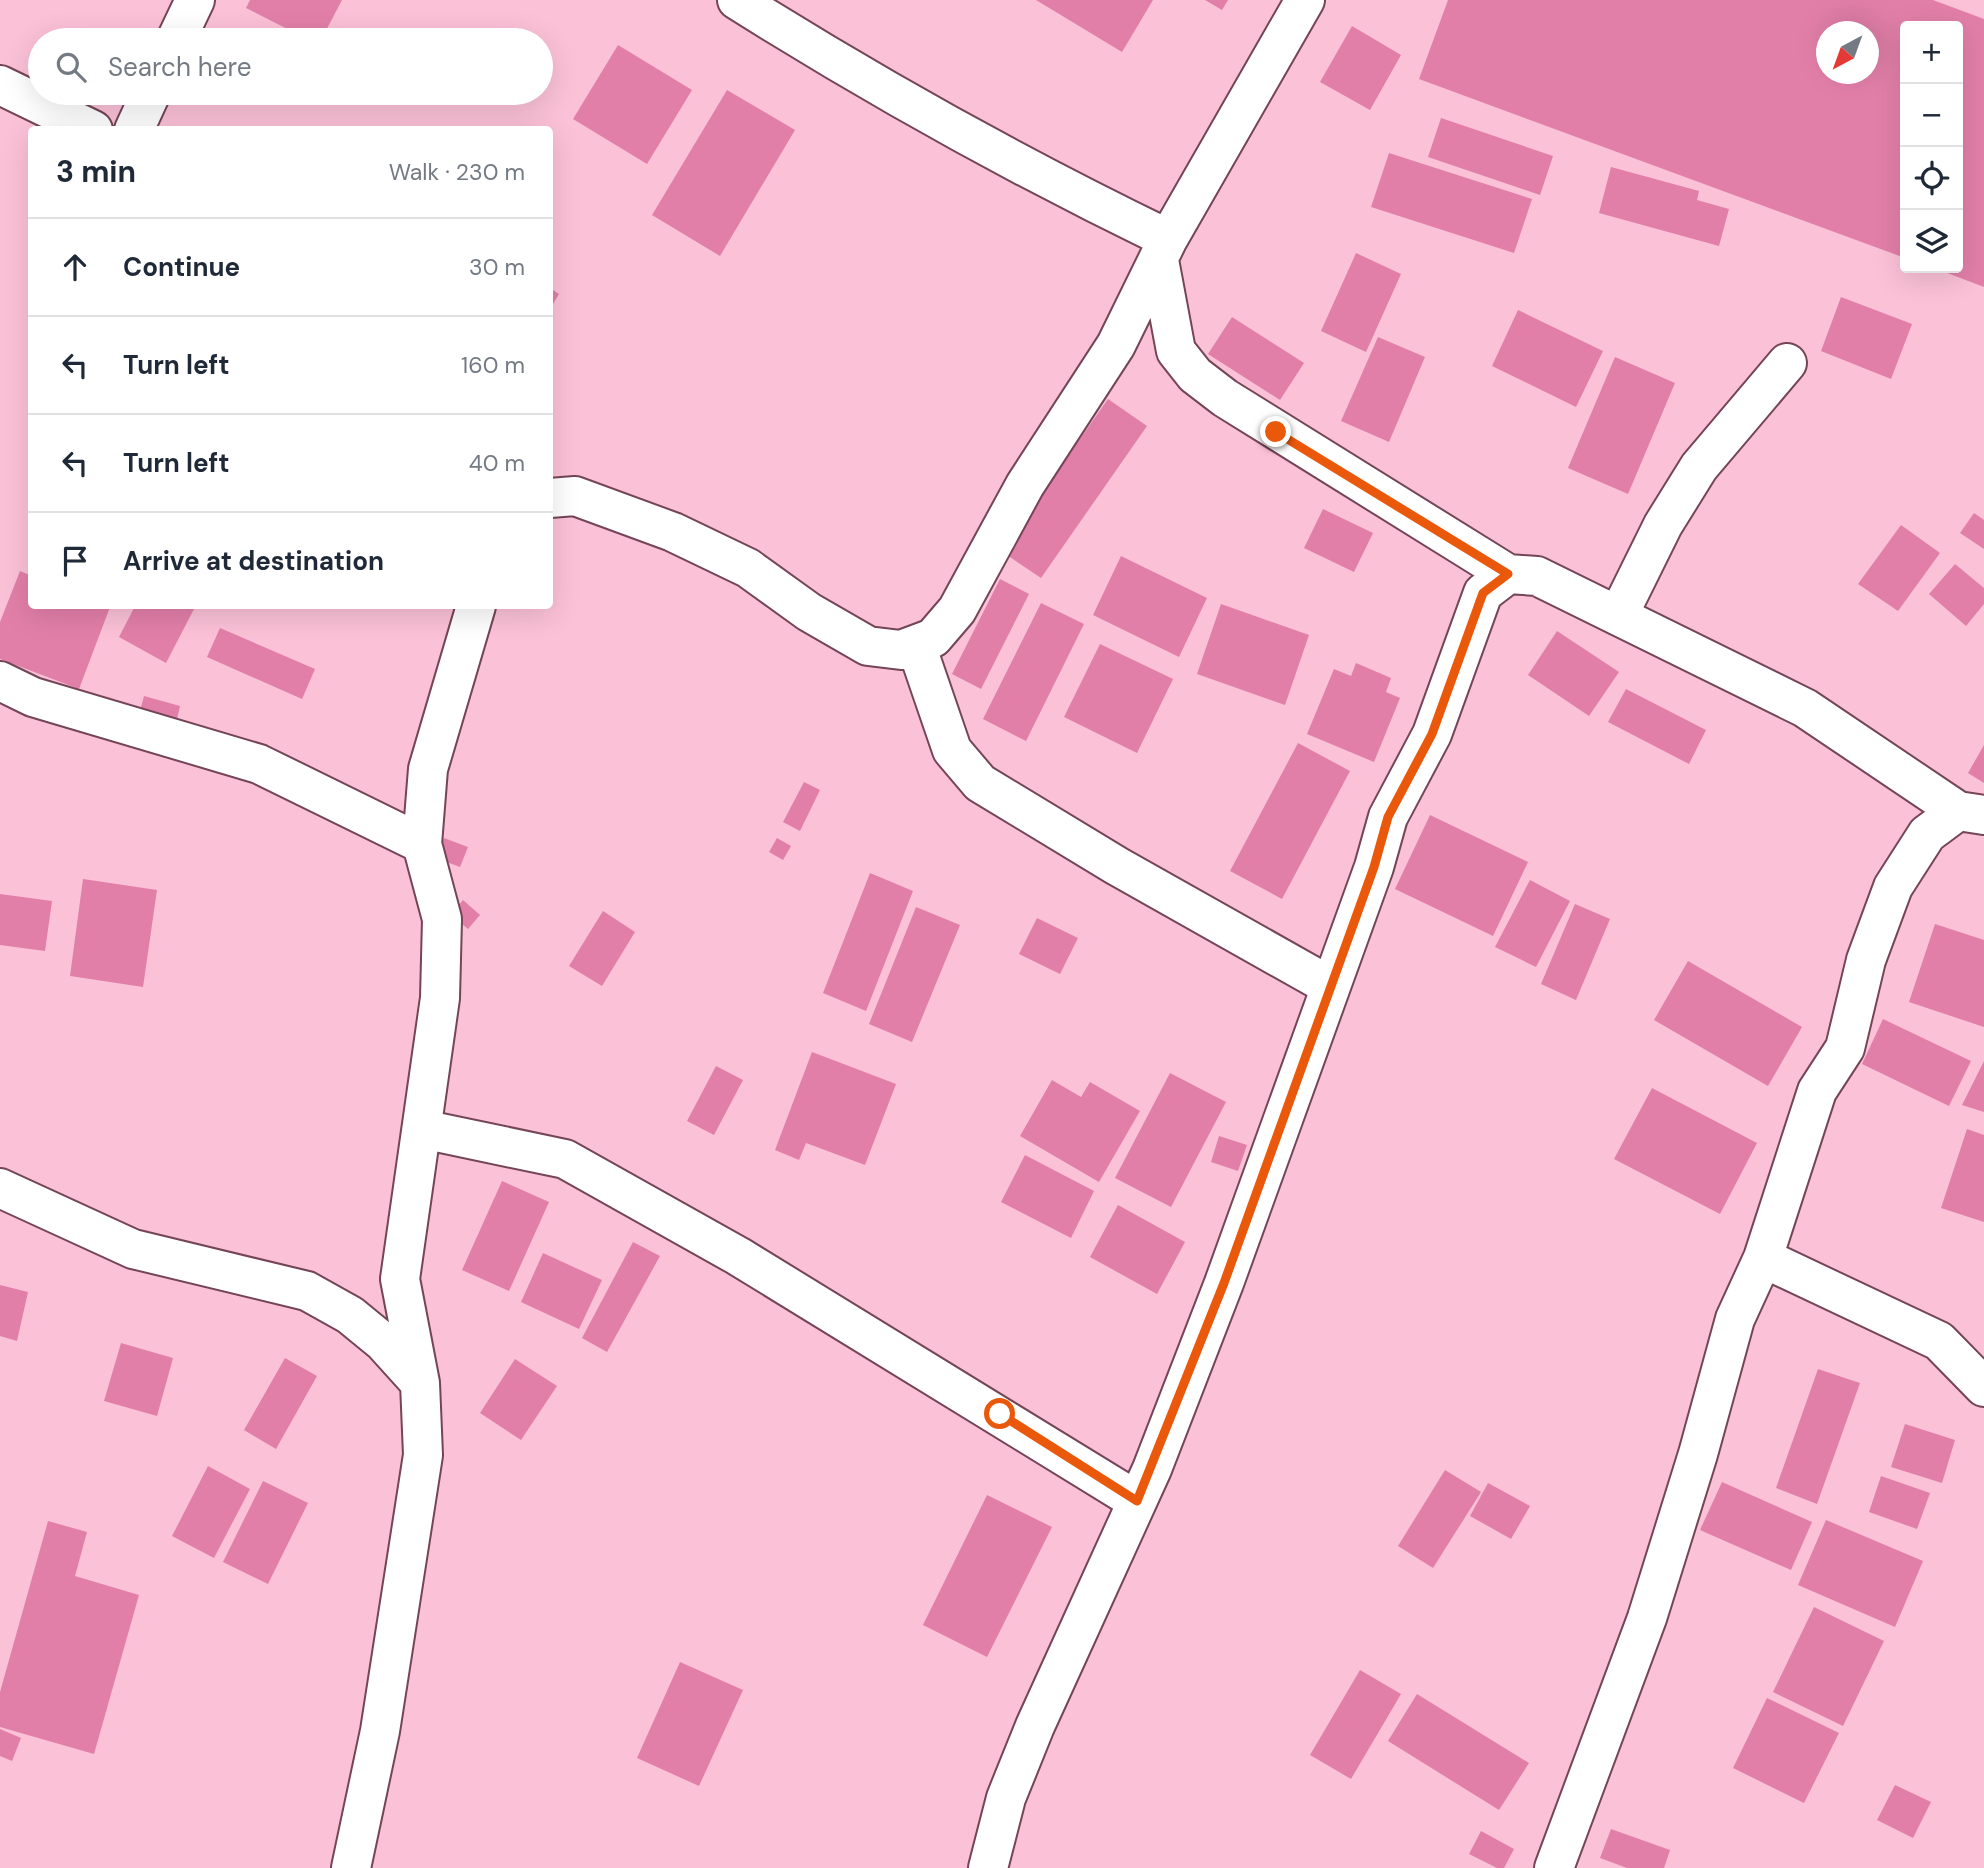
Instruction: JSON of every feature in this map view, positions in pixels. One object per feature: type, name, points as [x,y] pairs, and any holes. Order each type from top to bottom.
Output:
[{"type":"street","points":[[182,28],[195,0]]},
{"type":"street","points":[[737,0],[839,64],[1163,249]]},
{"type":"street","points":[[553,498],[575,496],[673,532],[748,568],[809,612],[868,646],[901,650],[933,638],[957,610],[1025,485],[1116,345],[1163,249],[1305,0]]},
{"type":"street","points":[[0,85],[28,99]]},
{"type":"street","points":[[41,105],[85,126]]},
{"type":"street","points":[[136,126],[145,105]]},
{"type":"street","points":[[1163,249],[1171,330],[1176,352],[1195,376],[1225,398],[1508,574],[1537,576],[1805,708],[1971,813]]},
{"type":"street","points":[[1116,345],[1160,324],[1171,330]]},
{"type":"street","points":[[1618,616],[1663,526],[1699,467],[1787,363]]},
{"type":"street","points":[[988,1868],[1006,1798],[1035,1726],[1137,1501],[1224,1283],[1388,817],[1432,734],[1483,593],[1508,574]]},
{"type":"street","points":[[351,1868],[380,1731],[423,1455],[420,1383],[400,1279],[440,998],[442,919],[422,844],[428,769],[475,609]]},
{"type":"street","points":[[916,645],[952,750],[980,783],[1117,866],[1330,986]]},
{"type":"street","points":[[0,681],[45,701],[259,764],[422,844]]},
{"type":"street","points":[[1554,1868],[1647,1618],[1698,1454],[1735,1320],[1763,1258],[1817,1091],[1845,1048],[1866,960],[1893,887],[1927,834],[1971,813]]},
{"type":"street","points":[[422,1129],[565,1159],[738,1256],[1137,1501]]},
{"type":"street","points":[[0,1188],[133,1249],[307,1291],[350,1315],[420,1383]]},
{"type":"street","points":[[1763,1258],[1939,1340],[1984,1387]]},
{"type":"building","points":[[250,0],[342,0],[327,28],[285,28],[246,8]]},
{"type":"building","points":[[1036,0],[1153,0],[1122,52]]},
{"type":"building","points":[[1205,0],[1228,0],[1222,10]]},
{"type":"building","points":[[1448,0],[1933,0],[1984,19],[1984,287],[1947,273],[1963,273],[1963,21],[1900,21],[1900,256],[1419,79]]},
{"type":"building","points":[[1352,26],[1401,55],[1370,110],[1320,82]]},
{"type":"building","points":[[618,45],[692,90],[647,164],[573,119]]},
{"type":"building","points":[[727,90],[795,130],[720,256],[652,215]]},
{"type":"building","points":[[1441,118],[1553,156],[1540,195],[1428,157]]},
{"type":"building","points":[[1389,153],[1532,199],[1514,253],[1371,207]]},
{"type":"building","points":[[1611,167],[1699,191],[1697,200],[1729,209],[1719,246],[1599,213]]},
{"type":"building","points":[[1356,253],[1401,274],[1366,352],[1321,331]]},
{"type":"building","points":[[553,290],[559,294],[553,304]]},
{"type":"building","points":[[1841,297],[1912,324],[1891,379],[1821,351]]},
{"type":"building","points":[[1518,310],[1603,351],[1576,407],[1492,366]]},
{"type":"building","points":[[1232,317],[1304,363],[1280,400],[1208,354]]},
{"type":"building","points":[[1378,337],[1425,357],[1389,442],[1341,421]]},
{"type":"building","points":[[1615,357],[1675,383],[1628,494],[1568,468]]},
{"type":"building","points":[[1108,399],[1147,426],[1041,578],[1001,551]]},
{"type":"building","points":[[1323,509],[1373,533],[1354,572],[1304,548]]},
{"type":"building","points":[[1974,513],[1984,520],[1984,549],[1960,533]]},
{"type":"building","points":[[1901,525],[1940,553],[1898,611],[1858,584]]},
{"type":"building","points":[[1121,556],[1207,598],[1179,657],[1093,615]]},
{"type":"building","points":[[1955,564],[1984,588],[1984,604],[1966,626],[1929,594]]},
{"type":"building","points":[[20,571],[28,574],[28,609],[109,609],[79,689],[0,659],[0,622]]},
{"type":"building","points":[[1000,579],[1029,594],[981,689],[952,674]]},
{"type":"building","points":[[1041,603],[1084,624],[1026,741],[983,719]]},
{"type":"building","points":[[1221,604],[1309,635],[1285,705],[1197,674]]},
{"type":"building","points":[[133,609],[194,609],[166,663],[119,637]]},
{"type":"building","points":[[220,628],[315,669],[302,699],[207,657]]},
{"type":"building","points":[[1557,631],[1619,672],[1589,716],[1528,675]]},
{"type":"building","points":[[1100,644],[1173,679],[1137,753],[1064,717]]},
{"type":"building","points":[[1356,663],[1391,678],[1386,692],[1400,698],[1374,762],[1307,734],[1334,669],[1351,676]]},
{"type":"building","points":[[1626,689],[1706,730],[1689,764],[1608,722]]},
{"type":"building","points":[[144,696],[180,706],[175,728],[138,718]]},
{"type":"building","points":[[1298,743],[1350,771],[1282,899],[1230,871]]},
{"type":"building","points":[[1984,745],[1984,783],[1968,773]]},
{"type":"building","points":[[804,782],[820,790],[800,831],[783,822]]},
{"type":"building","points":[[1430,815],[1528,862],[1493,936],[1395,889]]},
{"type":"building","points":[[444,838],[468,847],[460,867],[436,858]]},
{"type":"building","points":[[777,838],[791,846],[783,860],[769,852]]},
{"type":"building","points":[[870,873],[913,891],[866,1011],[823,993]]},
{"type":"building","points":[[83,879],[157,890],[143,987],[70,976]]},
{"type":"building","points":[[1530,880],[1570,901],[1536,967],[1495,947]]},
{"type":"building","points":[[0,894],[52,901],[45,951],[0,945]]},
{"type":"building","points":[[463,900],[480,915],[468,929],[451,915]]},
{"type":"building","points":[[1575,904],[1610,919],[1576,1000],[1541,984]]},
{"type":"building","points":[[916,907],[960,925],[912,1042],[869,1024]]},
{"type":"building","points":[[603,911],[635,932],[602,986],[569,966]]},
{"type":"building","points":[[1037,918],[1078,938],[1060,974],[1019,954]]},
{"type":"building","points":[[1935,924],[1984,940],[1984,1027],[1909,1002]]},
{"type":"building","points":[[1688,961],[1802,1027],[1768,1086],[1654,1020]]},
{"type":"building","points":[[1883,1019],[1971,1061],[1949,1106],[1862,1064]]},
{"type":"building","points":[[812,1052],[896,1084],[865,1165],[806,1143],[799,1160],[775,1150]]},
{"type":"building","points":[[1984,1061],[1984,1112],[1962,1105]]},
{"type":"building","points":[[716,1066],[743,1080],[714,1135],[687,1121]]},
{"type":"building","points":[[1170,1073],[1226,1102],[1171,1207],[1115,1178]]},
{"type":"building","points":[[1052,1080],[1081,1097],[1090,1082],[1140,1111],[1099,1182],[1020,1136]]},
{"type":"building","points":[[1652,1088],[1757,1143],[1720,1214],[1614,1159]]},
{"type":"building","points":[[1967,1129],[1984,1135],[1984,1222],[1941,1208]]},
{"type":"building","points":[[1219,1136],[1247,1145],[1238,1171],[1211,1162]]},
{"type":"building","points":[[1025,1155],[1094,1191],[1071,1238],[1001,1202]]},
{"type":"building","points":[[502,1181],[549,1202],[509,1291],[462,1270]]},
{"type":"building","points":[[1118,1205],[1185,1242],[1157,1294],[1090,1257]]},
{"type":"building","points":[[633,1242],[660,1256],[607,1352],[582,1338]]},
{"type":"building","points":[[543,1253],[602,1280],[579,1329],[521,1302]]},
{"type":"building","points":[[0,1285],[28,1292],[17,1341],[0,1336]]},
{"type":"building","points":[[121,1343],[173,1358],[157,1416],[104,1401]]},
{"type":"building","points":[[285,1358],[317,1376],[276,1449],[244,1430]]},
{"type":"building","points":[[515,1359],[557,1386],[521,1440],[480,1413]]},
{"type":"building","points":[[1818,1369],[1860,1383],[1817,1504],[1776,1488]]},
{"type":"building","points":[[1905,1424],[1955,1440],[1942,1483],[1891,1467]]},
{"type":"building","points":[[208,1466],[250,1489],[214,1558],[172,1536]]},
{"type":"building","points":[[1445,1470],[1481,1492],[1433,1568],[1398,1546]]},
{"type":"building","points":[[1881,1476],[1930,1493],[1917,1529],[1869,1512]]},
{"type":"building","points":[[263,1481],[308,1503],[268,1584],[223,1562]]},
{"type":"building","points":[[1722,1482],[1812,1522],[1791,1570],[1700,1530]]},
{"type":"building","points":[[1488,1483],[1530,1506],[1511,1539],[1470,1516]]},
{"type":"building","points":[[987,1495],[1052,1527],[987,1657],[923,1625]]},
{"type":"building","points":[[1826,1520],[1923,1561],[1895,1627],[1798,1585]]},
{"type":"building","points":[[48,1521],[87,1532],[75,1576],[139,1595],[94,1754],[0,1727],[0,1692]]},
{"type":"building","points":[[1814,1607],[1884,1641],[1843,1726],[1773,1692]]},
{"type":"building","points":[[680,1662],[743,1690],[699,1786],[637,1758]]},
{"type":"building","points":[[1360,1670],[1401,1694],[1351,1779],[1310,1755]]},
{"type":"building","points":[[1417,1694],[1529,1763],[1499,1810],[1388,1741]]},
{"type":"building","points":[[1767,1698],[1839,1733],[1804,1803],[1733,1768]]},
{"type":"building","points":[[0,1729],[21,1738],[12,1761],[0,1756]]},
{"type":"building","points":[[1895,1785],[1931,1802],[1913,1838],[1877,1820]]},
{"type":"building","points":[[1611,1829],[1670,1850],[1664,1868],[1627,1868],[1600,1858]]},
{"type":"building","points":[[1481,1831],[1514,1849],[1504,1868],[1497,1868],[1469,1854]]},
{"type":"route","points":[[1000,1414],[1137,1501],[1224,1283],[1374,867],[1388,817],[1432,734],[1483,593],[1508,574],[1276,432]]}]
